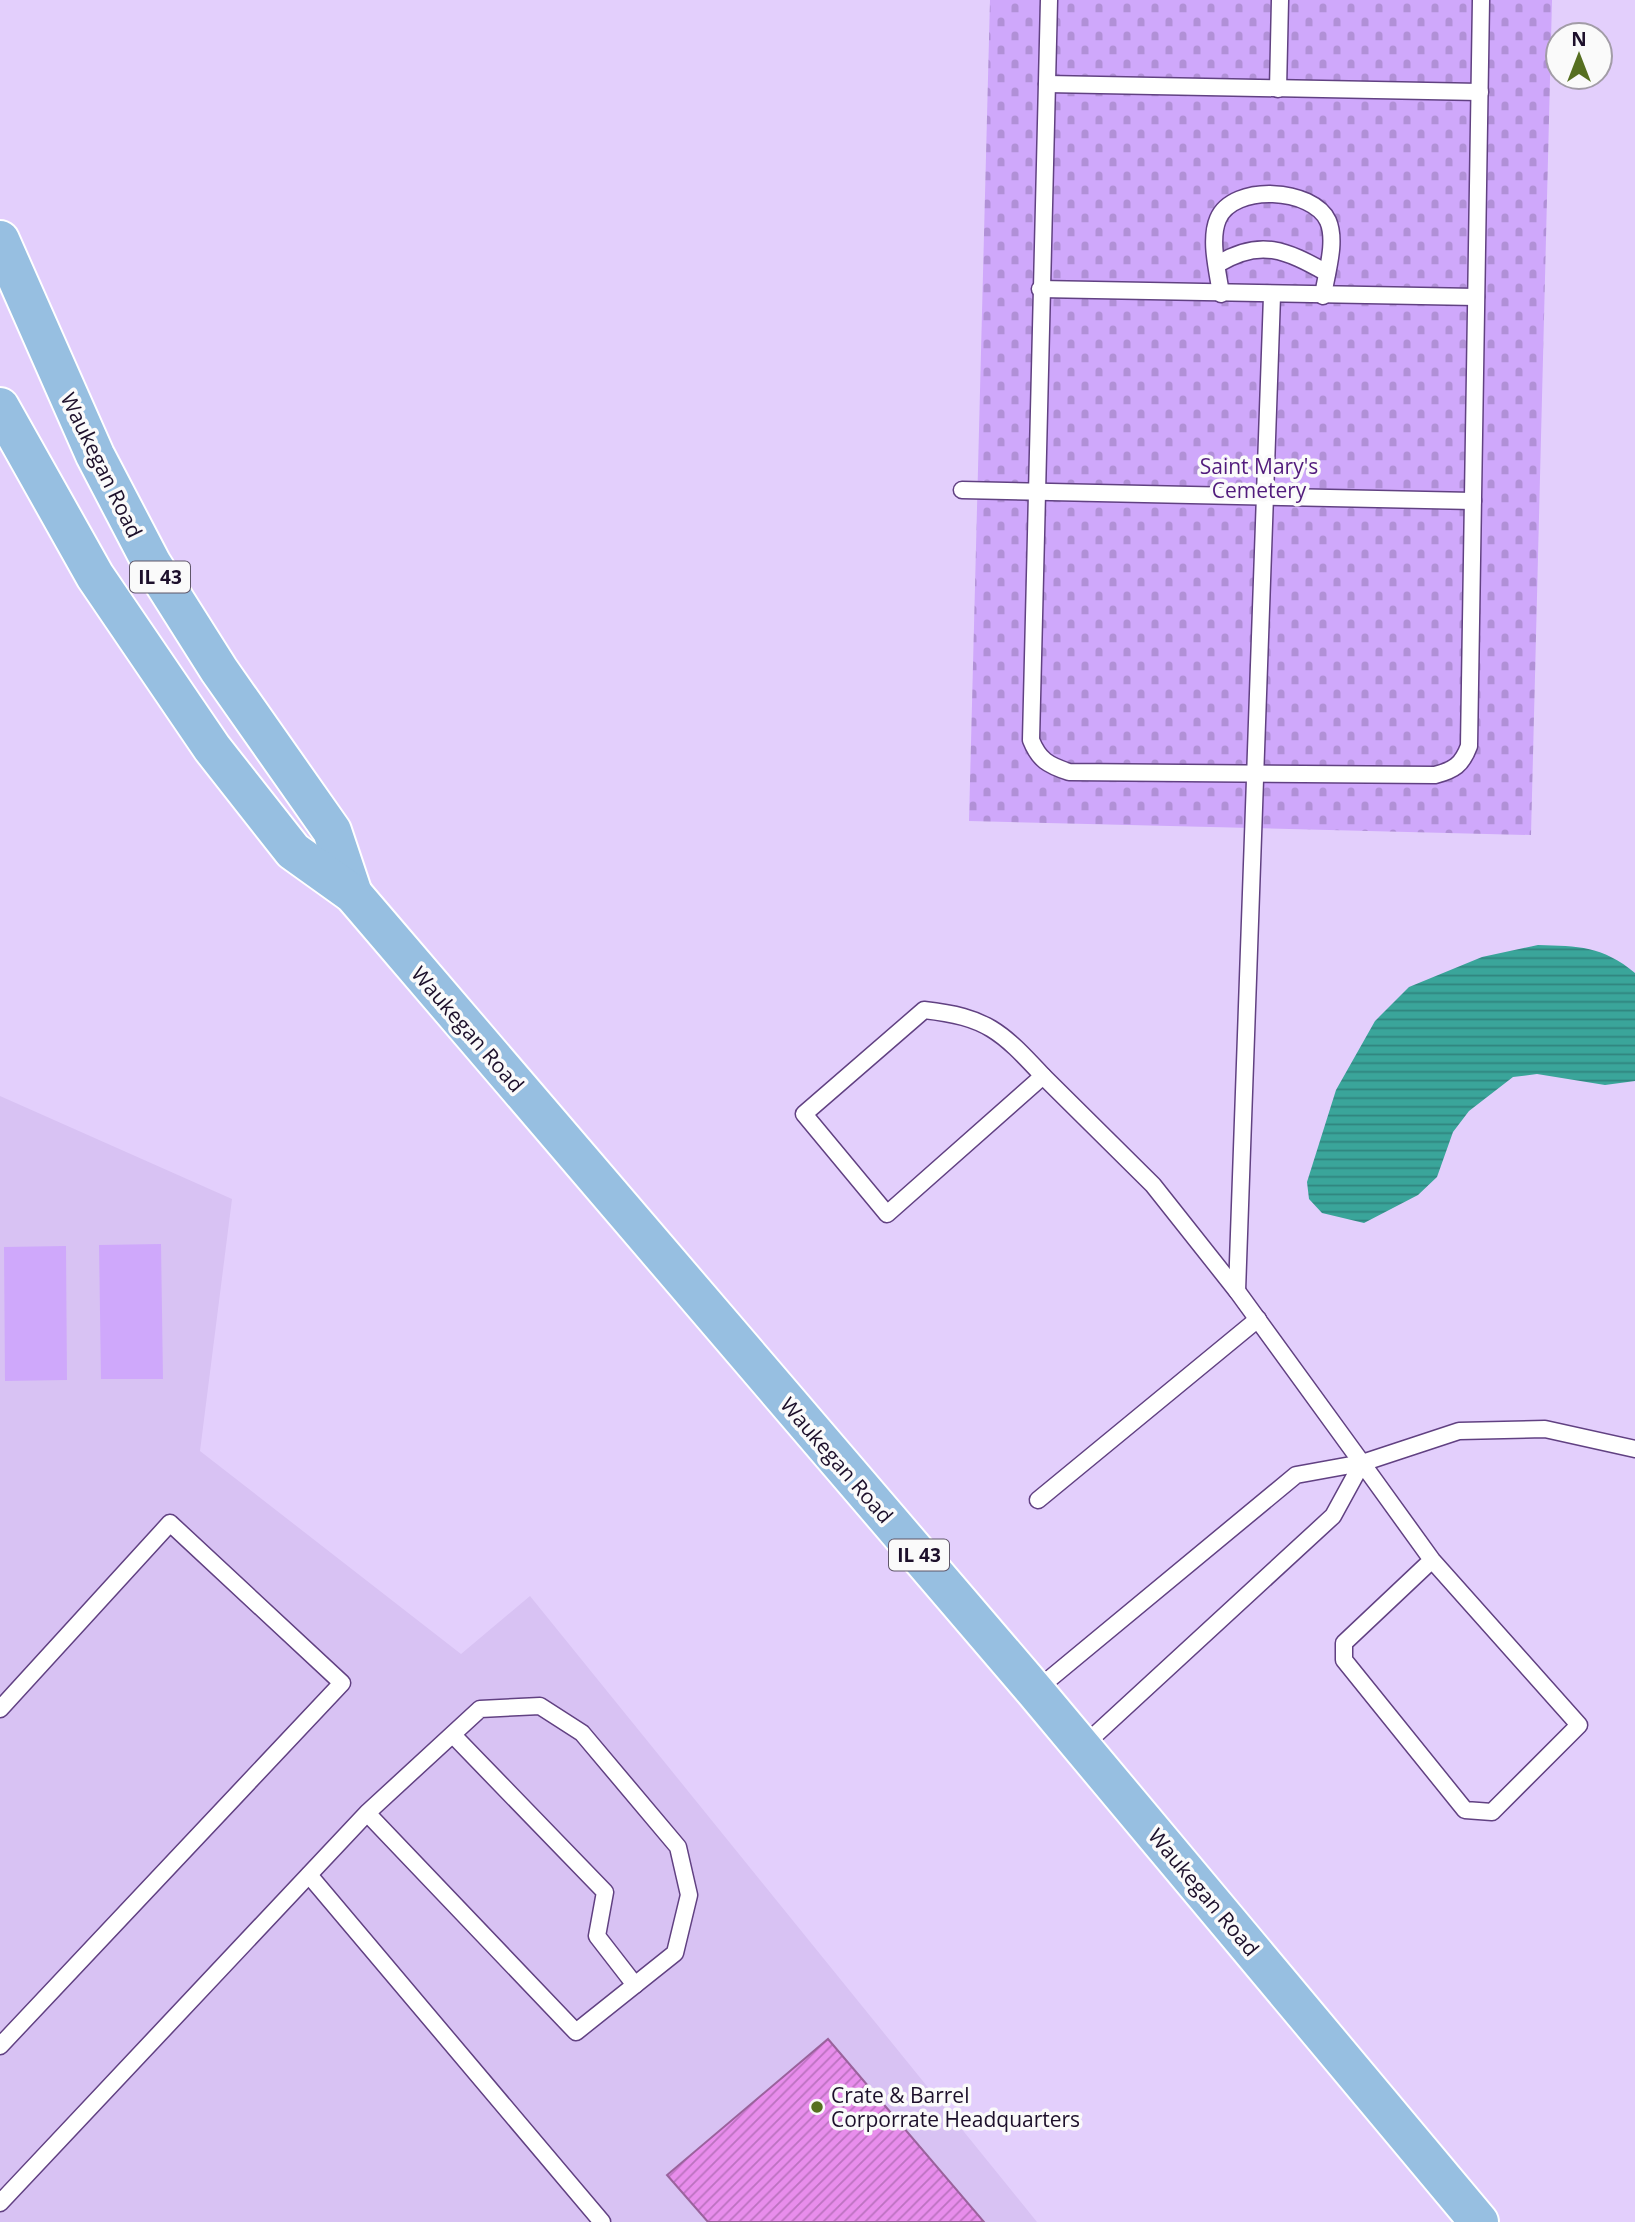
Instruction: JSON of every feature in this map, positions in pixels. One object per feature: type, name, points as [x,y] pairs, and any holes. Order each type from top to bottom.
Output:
[{"type":"main road","name":"Waukegan Road","points":[[0,240],[95,454],[152,564],[219,670],[332,831],[353,894]]},
{"type":"main road","name":"Waukegan Road","points":[[0,407],[95,576],[212,748],[293,851],[353,894],[1082,1746],[1479,2222]]},
{"type":"lane","points":[[1049,0],[1031,740],[1037,756],[1049,766],[1069,772],[1255,775],[1434,775],[1451,771],[1463,762],[1469,746],[1481,0]]},
{"type":"lane","points":[[1278,89],[1280,0]]},
{"type":"lane","points":[[1047,84],[1480,92]]},
{"type":"lane","points":[[1221,294],[1215,236],[1217,221],[1223,210],[1234,201],[1247,197],[1287,196],[1308,201],[1321,209],[1329,224],[1331,244],[1323,296]]},
{"type":"lane","points":[[1218,264],[1236,253],[1271,249],[1288,253],[1326,272]]},
{"type":"lane","points":[[1040,289],[1272,296],[1476,297]]},
{"type":"lane","points":[[1237,1291],[1272,296]]},
{"type":"lane","points":[[962,490],[1473,501]]},
{"type":"lane","points":[[1044,1076],[887,1214],[804,1114],[924,1010],[979,1020],[1006,1036],[1153,1185],[1258,1319],[1432,1560],[1579,1725],[1492,1812],[1465,1810],[1344,1660],[1344,1643],[1432,1560]]},
{"type":"lane","points":[[1038,1500],[1258,1319]]},
{"type":"lane","points":[[1035,1691],[1296,1475],[1362,1463],[1459,1431],[1545,1429],[1635,1449]]},
{"type":"lane","points":[[1082,1746],[1333,1516],[1362,1463]]},
{"type":"lane","points":[[0,1709],[170,1523],[342,1683],[0,2046]]},
{"type":"lane","points":[[0,2203],[366,1813],[480,1709],[540,1706],[582,1733],[677,1847],[689,1895],[675,1954],[576,2032],[366,1813]]},
{"type":"lane","points":[[453,1735],[605,1892],[597,1936],[635,1985]]},
{"type":"lane","points":[[309,1875],[601,2222]]},
{"type":"shaded area","points":[[1538,945],[1590,949],[1612,957],[1635,973],[1635,1081],[1605,1085],[1537,1074],[1513,1077],[1469,1111],[1453,1132],[1437,1177],[1418,1195],[1364,1223],[1322,1213],[1309,1199],[1307,1182],[1336,1090],[1375,1021],[1409,987],[1482,957]]},
{"type":"shaded area","points":[[0,1096],[232,1199],[200,1451],[461,1654],[530,1596],[1037,2222],[0,2222]]},
{"type":"green space","name":"Saint Mary's Cemetery","points":[[990,0],[1552,0],[1551,21],[1544,21],[1544,91],[1550,91],[1531,835],[969,821]]},
{"type":"green space","points":[[161,1244],[163,1379],[101,1379],[99,1245]]},
{"type":"green space","points":[[66,1246],[67,1380],[5,1381],[4,1247]]},
{"type":"building","name":"Crate & Barrel Corporrate Headquarters","points":[[828,2039],[984,2222],[708,2222],[667,2175]]},
{"type":"place","name":"Crate & Barrel Corporrate Headquarters","points":[[817,2107]]}]
